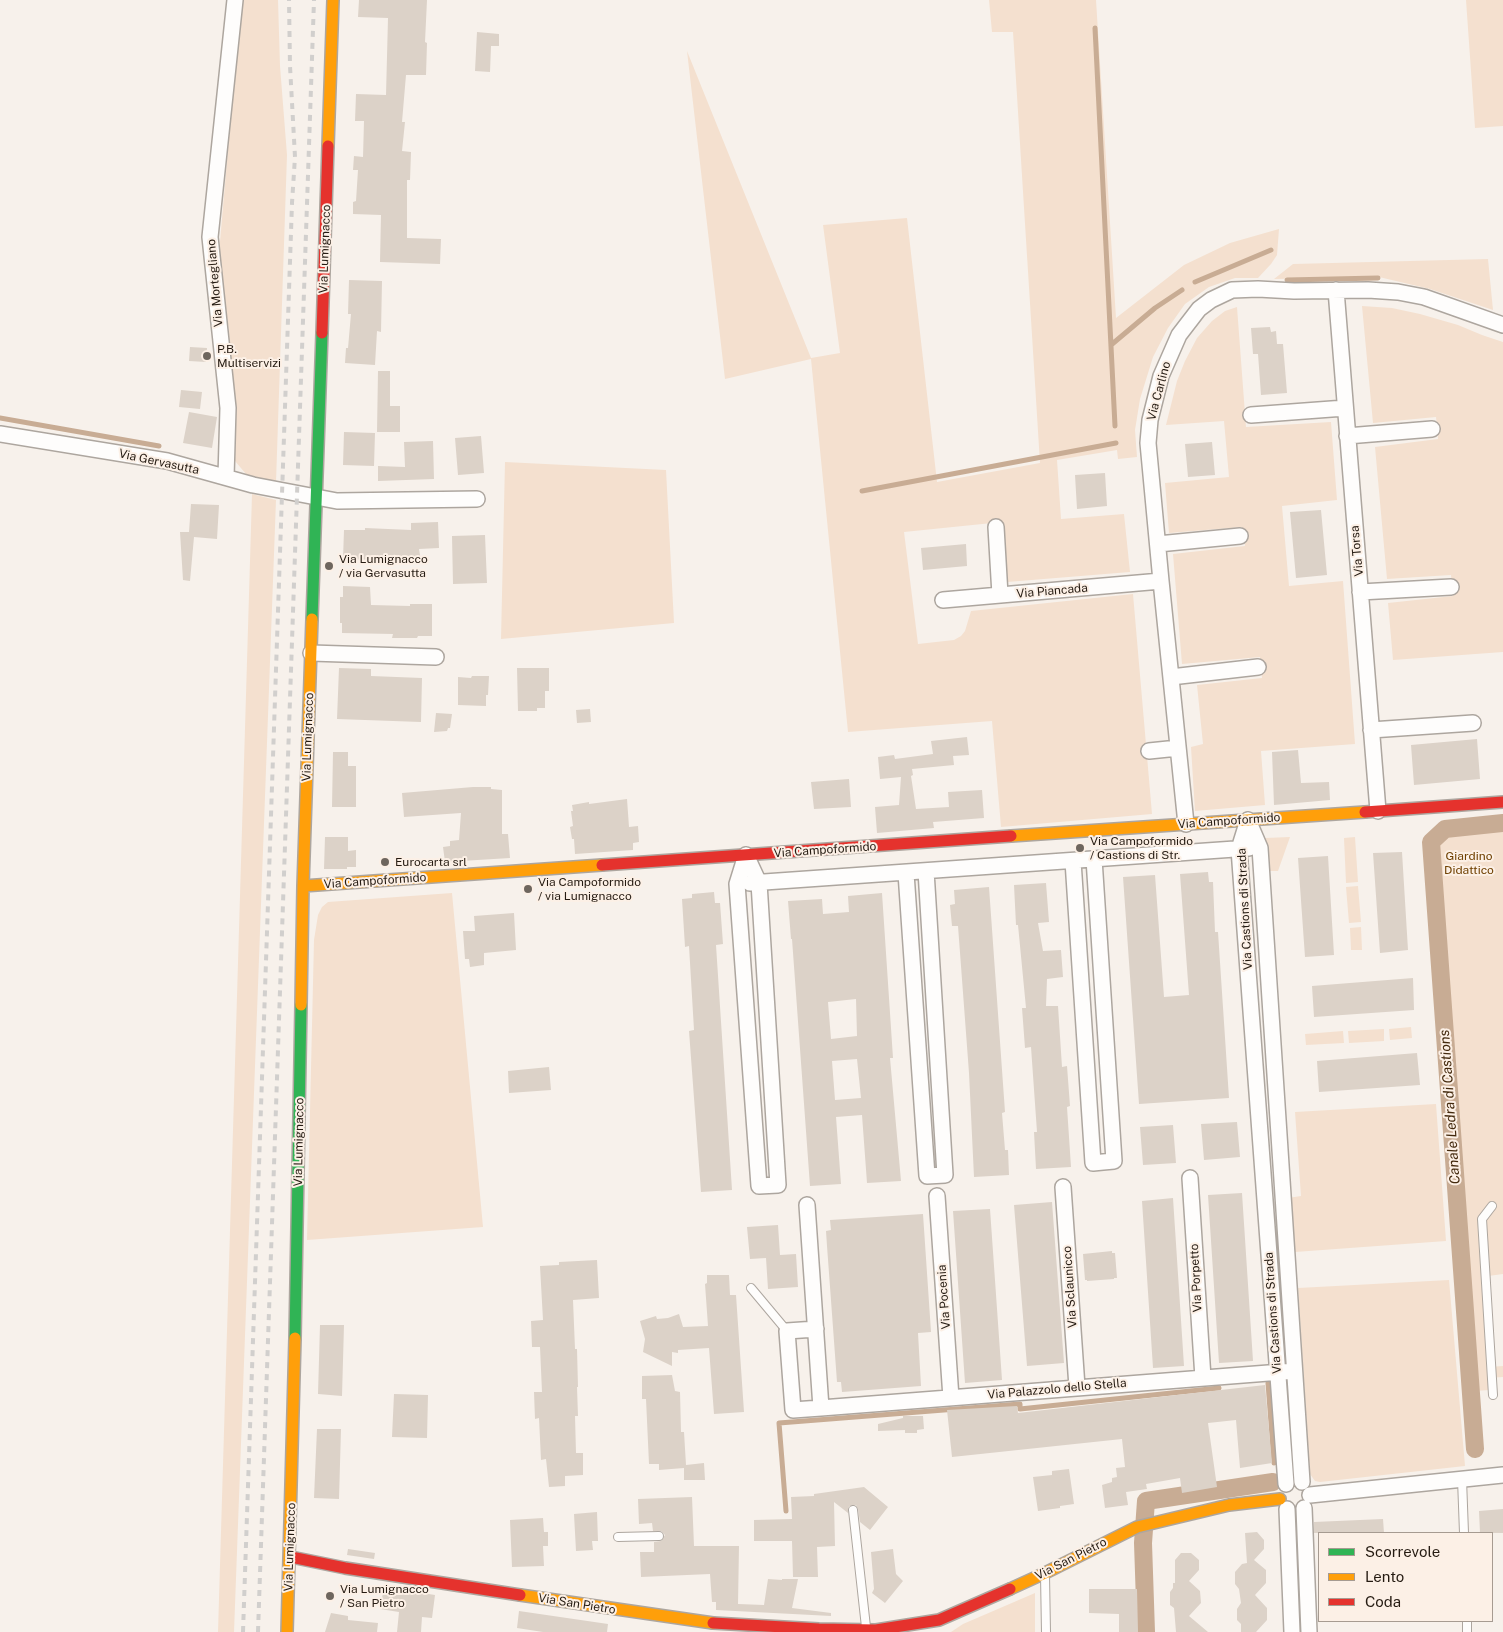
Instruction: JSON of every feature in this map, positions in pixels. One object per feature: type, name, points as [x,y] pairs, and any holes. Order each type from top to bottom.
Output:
[{"type":"street","name":"Via Mortegliano","points":[[226,477],[228,408],[210,237],[234,0]]},
{"type":"street","name":"Via Lumignacco","points":[[287,1632],[294,1420],[303,886],[333,0]]},
{"type":"street","name":"Via Carlino","points":[[1186,824],[1148,443],[1154,403],[1161,376],[1179,335],[1199,309],[1211,300],[1232,290],[1258,289],[1398,292],[1424,297],[1503,325]]},
{"type":"street","name":"Via Torsa","points":[[1336,290],[1378,811]]},
{"type":"street","points":[[1250,415],[1345,408]]},
{"type":"street","points":[[1347,436],[1432,429]]},
{"type":"street","name":"Via Gervasutta","points":[[0,434],[167,461],[254,485],[316,498]]},
{"type":"street","points":[[316,498],[336,501],[478,499]]},
{"type":"street","points":[[996,527],[1000,595]]},
{"type":"street","points":[[1158,544],[1240,536]]},
{"type":"street","name":"Via Piancada","points":[[942,600],[1161,581]]},
{"type":"street","points":[[1360,592],[1451,587]]},
{"type":"street","points":[[311,652],[436,657]]},
{"type":"street","points":[[1171,677],[1258,667]]},
{"type":"street","points":[[1371,730],[1473,723]]},
{"type":"street","points":[[1149,751],[1178,748]]},
{"type":"street","name":"Via Campoformido","points":[[303,886],[1503,802]]},
{"type":"street","name":"Via Castions di Strada","points":[[1248,820],[1260,848],[1258,1104],[1286,1484]]},
{"type":"street","name":"Via Castions di Strada","points":[[1248,820],[1239,849],[1277,1103],[1294,1371],[1305,1495],[1308,1626]]},
{"type":"street","points":[[737,884],[1260,848]]},
{"type":"street","points":[[746,855],[759,883],[778,1185],[759,1186],[737,884],[746,855]]},
{"type":"street","points":[[1073,861],[1093,1162],[1114,1161],[1094,859]]},
{"type":"street","points":[[906,872],[927,1176],[945,1175],[926,871]]},
{"type":"street","name":"Via Porpetto","points":[[1190,1178],[1202,1378]]},
{"type":"street","name":"Via Sclaunicco","points":[[1063,1187],[1077,1387]]},
{"type":"street","name":"Via Pocenia","points":[[937,1196],[951,1398]]},
{"type":"street","points":[[808,1205],[821,1408]]},
{"type":"street","points":[[787,1331],[816,1329]]},
{"type":"street","name":"Via Palazzolo dello Stella","points":[[787,1331],[793,1410],[1294,1371]]},
{"type":"street","points":[[1305,1495],[1503,1475]]},
{"type":"street","points":[[1292,1627],[1284,1504],[1281,1491],[1286,1484],[1293,1481],[1305,1495]]},
{"type":"street","points":[[1284,1504],[1296,1511],[1305,1495]]},
{"type":"street","name":"Via San Pietro","points":[[291,1556],[374,1573],[716,1623],[876,1630],[938,1626],[1137,1527],[1229,1505],[1284,1504]]},
{"type":"lane","points":[[1258,1104],[1277,1103]]},
{"type":"lane","points":[[1492,1206],[1482,1219],[1493,1395]]},
{"type":"lane","points":[[1270,1273],[1288,1273]]},
{"type":"lane","points":[[751,1288],[787,1331]]},
{"type":"lane","points":[[1462,1479],[1464,1532]]},
{"type":"lane","points":[[853,1510],[866,1630]]},
{"type":"lane","points":[[618,1538],[659,1536]]},
{"type":"lane","points":[[1045,1573],[1046,1632]]},
{"type":"lane","points":[[1292,1627],[1308,1626]]},
{"type":"green space","points":[[241,0],[278,0],[280,66],[287,155],[276,482],[253,478],[246,474],[235,461],[233,453],[234,410],[229,332],[219,253]]},
{"type":"green space","points":[[989,0],[1096,0],[1116,318],[1184,265],[1230,243],[1279,229],[1277,255],[1258,278],[1235,278],[1209,287],[1185,304],[1168,328],[1153,357],[1140,399],[1135,430],[1137,457],[1118,459],[1117,450],[1057,460],[1061,519],[1124,514],[1130,572],[1007,582],[1002,522],[904,532],[918,644],[954,640],[961,636],[965,631],[971,611],[1133,594],[1152,814],[1001,827],[992,721],[848,732],[811,359],[725,379],[687,51],[811,358],[840,353],[823,225],[907,218],[937,482],[1040,463],[1013,32],[992,32]]},
{"type":"green space","points":[[1466,0],[1503,0],[1503,126],[1475,128]]},
{"type":"green space","points":[[1488,259],[1493,310],[1430,289],[1379,277],[1274,279],[1293,264]]},
{"type":"green space","points":[[1362,306],[1392,308],[1420,314],[1458,325],[1503,342],[1503,652],[1393,660],[1388,603],[1453,596],[1451,575],[1387,579],[1375,447],[1438,439],[1436,417],[1373,423]]},
{"type":"green space","points":[[1237,307],[1246,427],[1331,422],[1337,500],[1282,506],[1289,586],[1343,581],[1355,744],[1261,751],[1265,805],[1195,811],[1191,747],[1203,744],[1197,685],[1262,678],[1260,657],[1182,664],[1173,554],[1245,546],[1242,527],[1169,533],[1165,483],[1229,477],[1224,421],[1166,425],[1177,381],[1197,338],[1212,321],[1225,311]]},
{"type":"green space","points":[[505,462],[666,470],[674,623],[501,639]]},
{"type":"green space","points":[[252,494],[276,500],[234,1632],[218,1632]]},
{"type":"green space","name":"Giardino Didattico","points":[[1503,826],[1503,1274],[1481,1277],[1488,1367],[1503,1366],[1503,1377],[1488,1378],[1489,1390],[1475,1391],[1433,842],[1445,830]]},
{"type":"green space","points":[[1290,837],[1278,871],[1267,871],[1265,838]]},
{"type":"green space","points":[[1355,837],[1358,882],[1346,883],[1344,838]]},
{"type":"green space","points":[[1358,886],[1361,922],[1349,923],[1346,887]]},
{"type":"green space","points":[[452,893],[483,1227],[307,1240],[314,940],[318,915],[322,907],[328,902]]},
{"type":"green space","points":[[1361,927],[1362,950],[1351,950],[1350,928]]},
{"type":"green space","points":[[1411,1027],[1412,1038],[1390,1040],[1389,1029]]},
{"type":"green space","points":[[1384,1029],[1384,1041],[1349,1043],[1348,1031]]},
{"type":"green space","points":[[1343,1031],[1344,1043],[1306,1045],[1305,1034]]},
{"type":"green space","points":[[1436,1104],[1446,1241],[1295,1252],[1288,1198],[1301,1196],[1295,1112]]},
{"type":"green space","points":[[1449,1280],[1465,1466],[1315,1481],[1310,1474],[1298,1288]]},
{"type":"green space","points":[[1035,1593],[1035,1632],[951,1632],[963,1624]]},
{"type":"building","points":[[359,0],[427,0],[426,75],[406,75],[402,122],[405,122],[402,151],[411,152],[410,180],[407,180],[407,238],[441,239],[440,264],[380,262],[381,215],[353,214],[353,202],[356,201],[358,170],[353,170],[354,156],[363,157],[364,121],[355,121],[356,94],[386,95],[388,18],[358,17]]},
{"type":"building","points":[[477,32],[499,34],[499,46],[491,46],[490,72],[475,71]]},
{"type":"building","points":[[349,280],[382,281],[381,332],[377,331],[375,365],[345,363],[351,314],[348,314]]},
{"type":"building","points":[[1270,327],[1271,332],[1276,331],[1277,344],[1283,344],[1287,393],[1261,395],[1258,354],[1253,354],[1251,328]]},
{"type":"building","points":[[190,347],[207,348],[206,362],[189,361]]},
{"type":"building","points":[[378,371],[390,371],[390,406],[400,406],[400,432],[377,432]]},
{"type":"building","points":[[181,390],[202,392],[200,409],[179,407]]},
{"type":"building","points":[[189,412],[217,417],[212,448],[183,443]]},
{"type":"building","points":[[344,432],[375,433],[374,466],[343,465]]},
{"type":"building","points":[[481,436],[484,473],[458,475],[455,438]]},
{"type":"building","points":[[433,441],[434,479],[378,481],[378,466],[405,467],[404,442]]},
{"type":"building","points":[[1212,442],[1215,475],[1188,477],[1185,444]]},
{"type":"building","points":[[1105,473],[1107,506],[1077,509],[1075,475]]},
{"type":"building","points":[[191,504],[219,505],[217,539],[194,537],[190,581],[183,580],[180,532],[189,532]]},
{"type":"building","points":[[1321,510],[1327,575],[1296,578],[1290,512]]},
{"type":"building","points":[[438,522],[439,548],[419,549],[421,561],[343,559],[344,530],[365,530],[365,528],[411,530],[411,523]]},
{"type":"building","points":[[485,535],[487,583],[453,584],[452,536]]},
{"type":"building","points":[[966,544],[967,566],[923,570],[921,548]]},
{"type":"building","points":[[343,586],[370,587],[371,605],[410,606],[410,604],[432,604],[432,636],[392,638],[393,634],[342,633],[340,597],[343,597]]},
{"type":"building","points":[[339,668],[371,669],[371,676],[422,678],[421,722],[337,719]]},
{"type":"building","points":[[517,668],[549,668],[549,691],[545,691],[545,708],[537,708],[537,711],[518,711]]},
{"type":"building","points":[[472,676],[489,676],[486,706],[458,705],[458,677],[471,678]]},
{"type":"building","points":[[590,709],[591,722],[577,723],[576,710]]},
{"type":"building","points":[[436,713],[452,714],[450,728],[447,731],[434,732]]},
{"type":"building","points":[[967,737],[969,755],[953,756],[954,765],[912,769],[913,775],[911,776],[916,809],[949,807],[948,792],[982,790],[984,818],[933,822],[934,828],[877,833],[875,807],[899,805],[901,777],[880,779],[878,757],[894,755],[895,759],[933,754],[931,741]]},
{"type":"building","points":[[1477,739],[1480,779],[1414,785],[1411,745]]},
{"type":"building","points":[[1298,750],[1301,783],[1329,782],[1330,800],[1274,805],[1272,752]]},
{"type":"building","points":[[333,752],[348,752],[348,766],[356,766],[356,807],[332,807]]},
{"type":"building","points":[[849,779],[851,807],[814,809],[811,782]]},
{"type":"building","points":[[491,787],[491,789],[502,790],[502,834],[508,834],[510,858],[445,862],[443,847],[450,846],[450,841],[459,840],[461,813],[404,817],[402,793]]},
{"type":"building","points":[[627,799],[629,827],[638,826],[639,842],[633,843],[633,850],[575,854],[574,839],[572,839],[570,827],[573,826],[572,805]]},
{"type":"building","points":[[325,837],[348,837],[348,851],[356,850],[356,867],[324,869]]},
{"type":"building","points":[[1402,852],[1408,950],[1380,953],[1373,853]]},
{"type":"building","points":[[1328,856],[1334,955],[1305,957],[1298,858]]},
{"type":"building","points":[[1208,872],[1209,882],[1213,882],[1215,932],[1218,932],[1229,1098],[1139,1104],[1123,877],[1155,875],[1164,997],[1189,995],[1180,874]]},
{"type":"building","points":[[1046,883],[1049,922],[1038,923],[1043,951],[1061,950],[1063,977],[1047,979],[1046,1006],[1058,1006],[1062,1067],[1067,1066],[1070,1106],[1067,1107],[1071,1167],[1036,1169],[1034,1132],[1037,1132],[1031,1047],[1025,1048],[1022,1008],[1026,1008],[1018,925],[1016,925],[1014,885]]},
{"type":"building","points":[[989,887],[1005,1112],[1002,1113],[1005,1150],[1008,1150],[1009,1175],[974,1177],[969,1073],[958,926],[952,926],[950,905],[955,904],[954,890]]},
{"type":"building","points":[[714,892],[715,903],[720,903],[723,944],[716,945],[732,1190],[701,1192],[689,1031],[694,1030],[689,946],[685,947],[682,899],[692,898],[692,894]]},
{"type":"building","points":[[882,893],[893,1058],[890,1058],[901,1181],[867,1183],[862,1115],[836,1117],[841,1184],[810,1186],[788,901],[822,899],[823,914],[849,912],[848,896]],"holes":[[[856,999],[857,1036],[831,1039],[828,1002]],[[857,1059],[861,1098],[835,1100],[832,1061]]]},
{"type":"building","points":[[514,913],[516,950],[484,953],[484,965],[470,967],[469,959],[465,959],[463,931],[475,931],[474,916]]},
{"type":"building","points":[[1413,978],[1414,1010],[1314,1017],[1312,986]]},
{"type":"building","points":[[1417,1053],[1420,1085],[1319,1092],[1317,1061]]},
{"type":"building","points":[[549,1067],[551,1090],[509,1093],[508,1071]]},
{"type":"building","points":[[1237,1122],[1240,1157],[1204,1160],[1201,1124]]},
{"type":"building","points":[[1173,1125],[1176,1163],[1143,1165],[1140,1127]]},
{"type":"building","points":[[1242,1193],[1253,1361],[1219,1363],[1208,1195]]},
{"type":"building","points":[[1173,1198],[1184,1366],[1153,1368],[1142,1201]]},
{"type":"building","points":[[1052,1202],[1064,1363],[1027,1366],[1014,1205]]},
{"type":"building","points":[[990,1209],[1002,1380],[965,1383],[953,1211]]},
{"type":"building","points":[[923,1214],[931,1332],[918,1333],[921,1386],[842,1392],[841,1382],[837,1382],[827,1246],[826,1231],[831,1230],[830,1220]]},
{"type":"building","points":[[778,1225],[780,1255],[796,1254],[798,1287],[768,1289],[766,1258],[750,1259],[747,1227]]},
{"type":"building","points":[[1112,1251],[1112,1253],[1115,1253],[1117,1278],[1085,1280],[1083,1254]]},
{"type":"building","points":[[597,1260],[599,1298],[573,1300],[578,1387],[578,1416],[575,1416],[576,1453],[583,1453],[583,1475],[565,1476],[565,1486],[549,1487],[546,1459],[541,1460],[539,1418],[535,1419],[534,1392],[542,1392],[540,1347],[532,1347],[531,1321],[543,1320],[540,1266],[559,1265],[559,1262]]},
{"type":"building","points":[[707,1275],[729,1275],[730,1295],[736,1295],[744,1412],[714,1414],[709,1348],[678,1350],[678,1353],[672,1352],[672,1366],[643,1352],[645,1339],[640,1321],[656,1316],[657,1319],[679,1314],[683,1327],[708,1326],[705,1284],[707,1283]]},
{"type":"building","points":[[320,1325],[344,1325],[342,1396],[318,1394]]},
{"type":"building","points":[[672,1375],[675,1391],[680,1392],[681,1432],[684,1432],[686,1465],[704,1463],[705,1480],[684,1480],[684,1468],[659,1470],[659,1464],[649,1464],[646,1399],[642,1399],[642,1376]]},
{"type":"building","points":[[1265,1385],[1272,1463],[1240,1468],[1236,1420],[1208,1423],[1217,1487],[1182,1493],[1180,1478],[1146,1484],[1147,1489],[1126,1492],[1128,1505],[1105,1508],[1102,1485],[1112,1482],[1112,1478],[1117,1477],[1116,1468],[1125,1467],[1122,1439],[952,1457],[947,1410],[1017,1406],[1018,1413]]},
{"type":"building","points":[[394,1394],[428,1395],[427,1438],[392,1437]]},
{"type":"building","points":[[903,1416],[923,1416],[924,1429],[917,1430],[917,1433],[905,1433],[905,1430],[878,1431],[878,1424],[903,1418]]},
{"type":"building","points":[[317,1429],[341,1429],[339,1499],[314,1498]]},
{"type":"building","points":[[1069,1469],[1074,1504],[1038,1511],[1033,1477],[1052,1475],[1052,1471]]},
{"type":"building","points":[[864,1487],[888,1507],[870,1530],[860,1522],[856,1505],[849,1506],[848,1513],[834,1502],[835,1546],[817,1547],[818,1577],[793,1577],[792,1541],[754,1541],[754,1520],[792,1519],[791,1497],[814,1496],[814,1494]]},
{"type":"building","points":[[692,1497],[694,1546],[739,1546],[738,1604],[764,1605],[768,1579],[798,1579],[792,1608],[831,1613],[831,1616],[716,1610],[716,1602],[712,1602],[710,1574],[641,1577],[640,1552],[654,1552],[654,1542],[661,1541],[665,1535],[661,1531],[653,1531],[652,1523],[639,1524],[638,1499]]},
{"type":"building","points":[[1503,1509],[1503,1533],[1480,1532],[1479,1511]]},
{"type":"building","points":[[597,1512],[598,1541],[592,1541],[593,1550],[576,1551],[574,1514]]},
{"type":"building","points":[[543,1518],[544,1532],[548,1532],[548,1546],[543,1546],[544,1566],[512,1567],[510,1520]]},
{"type":"building","points":[[1383,1519],[1384,1532],[1314,1533],[1314,1522]]},
{"type":"building","points":[[1257,1532],[1264,1540],[1264,1549],[1254,1560],[1266,1570],[1266,1583],[1255,1595],[1267,1608],[1267,1620],[1256,1632],[1241,1632],[1241,1624],[1237,1620],[1237,1609],[1241,1603],[1239,1589],[1235,1584],[1235,1572],[1242,1564],[1247,1563],[1245,1533]]},
{"type":"building","points":[[348,1549],[375,1553],[374,1559],[347,1555]]},
{"type":"building","points":[[893,1549],[896,1574],[903,1581],[885,1603],[872,1593],[874,1589],[871,1552]]},
{"type":"building","points":[[1181,1553],[1191,1553],[1199,1560],[1199,1570],[1189,1581],[1200,1591],[1201,1603],[1189,1616],[1208,1632],[1176,1632],[1174,1608],[1170,1605],[1170,1592],[1173,1588],[1173,1583],[1175,1583],[1175,1560]]},
{"type":"building","points":[[384,1587],[435,1595],[432,1618],[422,1617],[421,1632],[397,1632],[399,1612],[380,1609]]},
{"type":"building","points":[[1089,1589],[1137,1589],[1138,1632],[1119,1632],[1119,1614],[1089,1613]]},
{"type":"building","points":[[519,1611],[608,1624],[607,1632],[543,1632],[517,1628]]},
{"type":"building","points":[[331,1613],[348,1616],[348,1620],[378,1623],[377,1632],[325,1632]]},
{"type":"waterway","points":[[1095,28],[1115,426]]},
{"type":"waterway","points":[[1195,282],[1271,250]]},
{"type":"waterway","points":[[1287,280],[1378,278]]},
{"type":"waterway","points":[[1111,345],[1155,308],[1182,290]]},
{"type":"waterway","points":[[0,418],[159,446]]},
{"type":"waterway","points":[[862,491],[1116,443]]},
{"type":"waterway","name":"Canale Ledra di Castions","points":[[1475,1449],[1431,842],[1445,829],[1503,823]]},
{"type":"waterway","points":[[1268,1383],[1274,1463]]},
{"type":"waterway","points":[[786,1511],[779,1423],[1020,1404],[1020,1409],[1219,1388]]},
{"type":"waterway","name":"Canale Ledra di Castions","points":[[1146,1632],[1143,1543],[1146,1501],[1273,1482]]},
{"type":"railway","points":[[243,1632],[295,157],[290,66],[289,0]]},
{"type":"railway","points":[[258,1632],[314,0]]},
{"type":"traffic: fast","points":[[312,619],[322,333]]},
{"type":"traffic: fast","points":[[295,1338],[301,1005]]},
{"type":"traffic: slow","points":[[328,146],[333,0]]},
{"type":"traffic: slow","points":[[301,1005],[312,619]]},
{"type":"traffic: slow","points":[[1011,836],[1365,812]]},
{"type":"traffic: slow","points":[[303,886],[602,865]]},
{"type":"traffic: slow","points":[[287,1632],[295,1338]]},
{"type":"traffic: slow","points":[[1010,1589],[1137,1527],[1229,1505],[1280,1499]]},
{"type":"traffic: slow","points":[[520,1595],[713,1623]]},
{"type":"traffic: jam","points":[[322,333],[328,146]]},
{"type":"traffic: jam","points":[[1365,812],[1503,802]]},
{"type":"traffic: jam","points":[[602,865],[1011,836]]},
{"type":"traffic: jam","points":[[291,1557],[345,1568],[520,1595]]},
{"type":"traffic: jam","points":[[713,1623],[876,1630],[939,1620],[1010,1589]]},
{"type":"place","name":"P.B. Multiservizi","points":[[207,356]]},
{"type":"place","name":"Via Lumignacco / via Gervasutta","points":[[329,566]]},
{"type":"place","name":"Via Campoformido / Castions di Str.","points":[[1080,848]]},
{"type":"place","name":"Eurocarta srl","points":[[385,862]]},
{"type":"place","name":"Via Campoformido / via Lumignacco","points":[[528,889]]},
{"type":"place","name":"Via Lumignacco / San Pietro","points":[[330,1596]]}]
